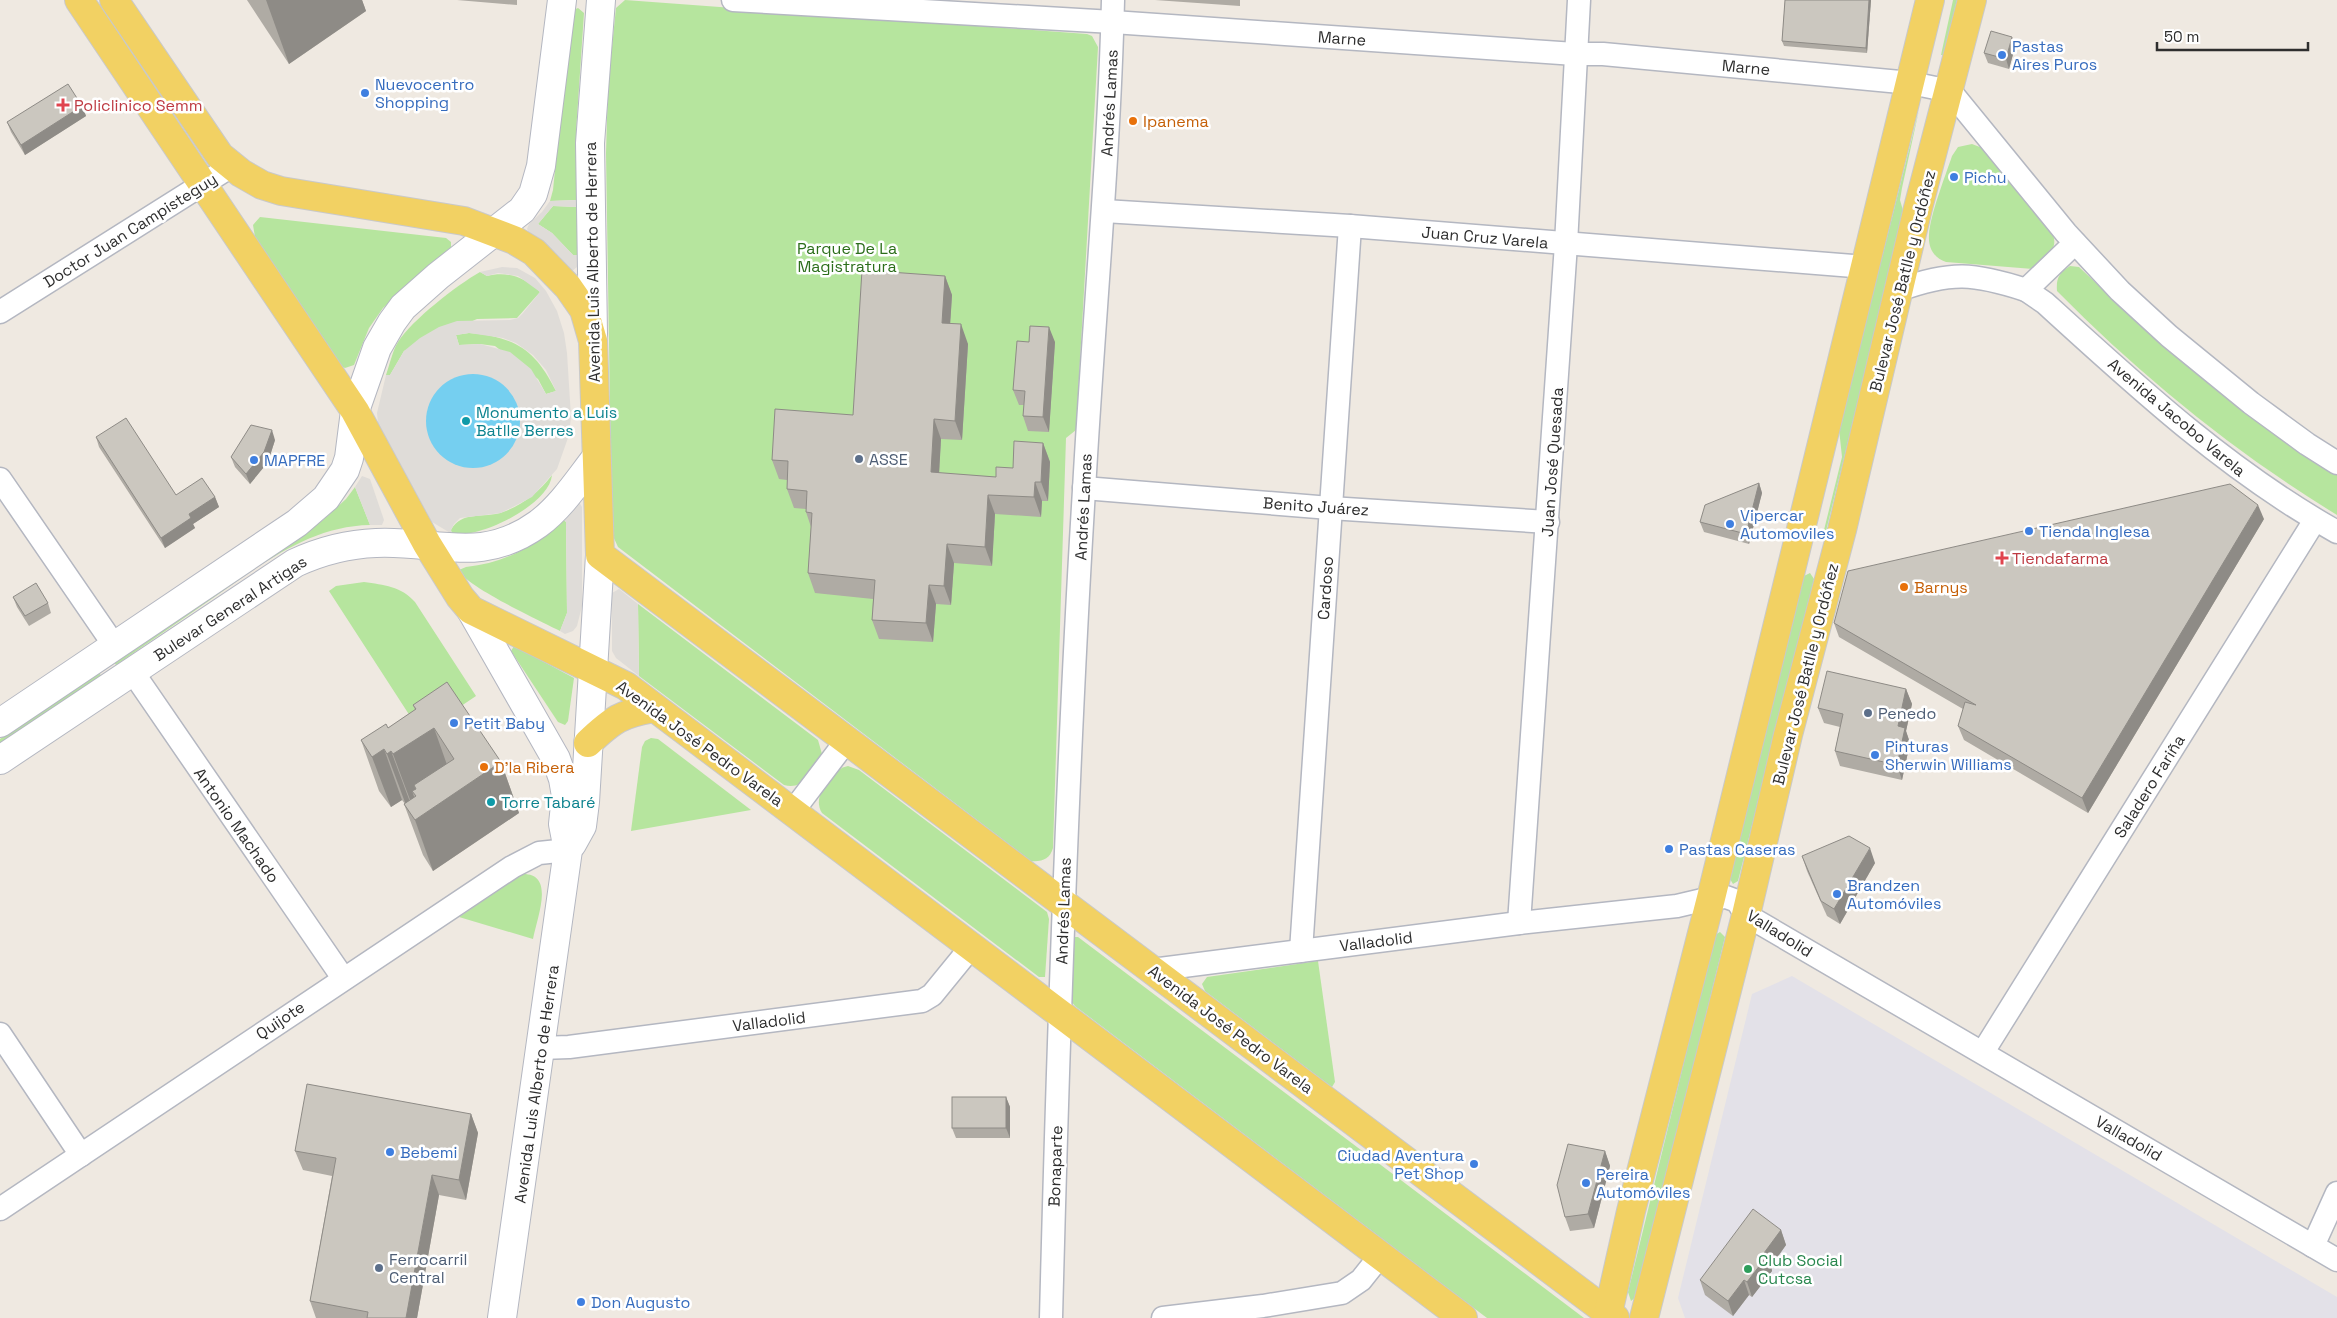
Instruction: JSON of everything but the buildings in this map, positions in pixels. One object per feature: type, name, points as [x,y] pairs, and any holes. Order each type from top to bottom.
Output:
[{"type":"main road","points":[[79,0],[354,411],[427,544]]},
{"type":"main road","points":[[114,0],[198,127],[230,167]]},
{"type":"main road","points":[[495,233],[522,210],[533,194],[538,178],[562,0]]},
{"type":"main road","name":"Avenida Luis Alberto de Herrera","points":[[568,850],[582,826],[585,802],[600,555],[595,458],[590,143],[600,0]]},
{"type":"main road","points":[[1610,1316],[1631,1211],[1710,898],[1794,550],[1866,267],[1930,0]]},
{"type":"main road","name":"Bulevar José Batlle y Ordóñez","points":[[1644,1318],[1746,915],[1788,735],[1842,530],[1918,208],[1950,91],[1972,0]]},
{"type":"main road","name":"Doctor Juan Campisteguy","points":[[230,167],[262,185],[281,191],[464,221],[526,246],[556,273],[584,310],[593,341]]},
{"type":"main road","name":"Bulevar General Artigas","points":[[0,722],[314,511],[326,498],[345,470],[351,449],[354,411],[377,348],[403,308],[438,276],[495,233]]},
{"type":"main road","name":"Bulevar General Artigas","points":[[0,760],[266,581],[313,555],[337,547],[376,543],[427,544],[468,549],[491,546],[512,539],[538,524],[550,514],[595,458]]},
{"type":"main road","name":"Avenida Luis Alberto de Herrera","points":[[427,544],[448,580],[471,610],[556,759],[563,779],[566,796],[563,824],[568,850],[502,1318]]},
{"type":"main road","name":"Avenida José Pedro Varela","points":[[600,555],[1610,1316]]},
{"type":"main road","name":"Avenida José Pedro Varela","points":[[471,610],[626,686],[1463,1318]]},
{"type":"main road","points":[[588,743],[607,726],[627,713],[654,708]]},
{"type":"street","name":"Marne","points":[[733,0],[1113,11],[1911,83],[1950,91]]},
{"type":"street","name":"Juan José Quesada","points":[[1519,923],[1548,522],[1579,0]]},
{"type":"street","name":"Andrés Lamas","points":[[1059,1014],[1062,903],[1084,488],[1104,211],[1113,11]]},
{"type":"street","points":[[1950,91],[2075,243],[2120,291],[2169,336],[2250,403],[2306,444],[2337,462]]},
{"type":"street","name":"Doctor Juan Campisteguy","points":[[0,312],[230,167]]},
{"type":"street","name":"Juan Cruz Varela","points":[[1104,211],[1350,226],[1866,267]]},
{"type":"street","name":"Cardoso","points":[[1301,951],[1350,226]]},
{"type":"street","points":[[2026,290],[2075,243]]},
{"type":"street","name":"Avenida Jacobo Varela","points":[[1900,290],[1940,277],[1958,275],[1998,280],[2026,290],[2045,303],[2194,435],[2261,486],[2337,532]]},
{"type":"street","points":[[0,479],[114,645]]},
{"type":"street","name":"Benito Juárez","points":[[1084,488],[1330,508],[1548,522]]},
{"type":"street","name":"Saladero Fariña","points":[[1983,1052],[2315,520]]},
{"type":"street","name":"Antonio Machado","points":[[132,671],[343,978]]},
{"type":"street","name":"Avenida José Pedro Varela","points":[[793,811],[847,740]]},
{"type":"street","name":"Quijote","points":[[0,1209],[343,978],[512,867],[539,853],[568,850]]},
{"type":"street","name":"Valladolid","points":[[1152,970],[1519,923],[1676,906],[1710,898],[1726,897],[1737,902],[1746,915],[2337,1260]]},
{"type":"street","name":"Valladolid","points":[[541,1048],[922,1001],[932,995],[972,946]]},
{"type":"street","name":"Bonaparte","points":[[1051,1318],[1059,1014]]},
{"type":"street","points":[[0,1034],[81,1155]]},
{"type":"street","points":[[2313,1246],[2337,1193]]},
{"type":"street","points":[[1163,1318],[1263,1306],[1342,1292],[1361,1280],[1380,1256]]},
{"type":"shaded area","points":[[577,200],[577,207],[553,206],[538,224],[552,233],[573,255],[577,255],[577,267],[572,271],[529,233],[527,229],[529,224],[542,212],[550,201]]},
{"type":"shaded area","points":[[502,267],[517,268],[535,278],[546,291],[557,311],[564,333],[571,417],[569,435],[557,469],[532,497],[501,513],[460,518],[451,530],[452,534],[432,522],[378,423],[377,413],[386,375],[390,375],[404,351],[420,338],[439,327],[457,321],[510,320],[518,318],[540,292],[518,276],[498,273],[487,276],[480,272]],"holes":[[[469,333],[503,338],[516,343],[533,355],[546,370],[556,391],[546,394],[531,369],[510,352],[480,344],[459,345],[456,335]],[[478,375],[496,380],[443,386],[459,377]]]},
{"type":"shaded area","points":[[362,476],[370,479],[384,520],[382,525],[370,525],[355,487]]},
{"type":"shaded area","points":[[579,502],[582,507],[582,606],[577,626],[573,631],[565,634],[560,631],[567,613],[566,522],[563,519]]},
{"type":"shaded area","points":[[619,589],[638,604],[639,676],[616,658],[612,651],[612,593]]},
{"type":"shaded area","points":[[1792,976],[2337,1297],[2337,1318],[1685,1318],[1678,1298],[1752,994]]},
{"type":"green space","name":"Parque De La Magistratura","points":[[625,0],[1087,34],[1092,36],[1098,47],[1076,430],[1066,438],[1053,848],[1050,855],[1045,859],[1031,861],[618,547],[612,534],[606,153],[608,86],[616,8]]},
{"type":"green space","points":[[1953,0],[1957,0],[1943,55],[1941,55]]},
{"type":"green space","points":[[578,8],[584,13],[576,132],[577,200],[550,201],[553,190],[571,11]]},
{"type":"green space","points":[[1919,110],[1900,200],[1904,214],[1826,531],[1824,530],[1842,457],[1839,429]]},
{"type":"green space","points":[[1972,144],[1985,149],[2053,235],[2054,246],[2052,250],[2033,269],[1946,262],[1938,258],[1931,248],[1929,235],[1932,217],[1952,156],[1958,147]]},
{"type":"green space","points":[[553,206],[577,207],[577,255],[573,255],[552,233],[538,224]]},
{"type":"green space","points":[[260,217],[446,238],[451,242],[451,247],[383,308],[369,328],[354,365],[345,368],[341,366],[255,237],[253,225]]},
{"type":"green space","points":[[2070,266],[2079,267],[2167,350],[2254,417],[2337,473],[2337,515],[2262,466],[2190,412],[2089,323],[2057,291],[2059,276]]},
{"type":"green space","points":[[480,272],[487,276],[502,274],[515,276],[528,282],[540,292],[517,318],[477,319],[404,351],[390,375],[386,375],[398,342],[413,324],[459,285]]},
{"type":"green space","points":[[469,333],[499,338],[522,348],[540,365],[556,391],[546,394],[538,379],[495,346],[480,344],[459,345],[456,335]]},
{"type":"green space","points":[[552,475],[543,494],[523,511],[499,524],[476,532],[452,534],[451,530],[456,524],[467,517],[496,514],[524,502],[542,487]]},
{"type":"green space","points":[[355,487],[370,525],[348,527],[327,532],[287,549],[250,572],[116,665],[114,662],[323,520],[346,499]]},
{"type":"green space","points":[[563,519],[566,522],[567,613],[560,631],[488,594],[464,577],[459,570],[493,562],[518,552],[541,538]]},
{"type":"green space","points":[[1810,573],[1814,579],[1738,881],[1733,884],[1730,879],[1804,576]]},
{"type":"green space","points":[[364,582],[398,589],[415,602],[476,696],[421,733],[329,591],[336,586]]},
{"type":"green space","points":[[638,604],[818,740],[822,754],[812,772],[803,782],[798,785],[784,785],[639,676]]},
{"type":"green space","points":[[514,646],[574,678],[568,721],[565,725],[558,722],[511,651]]},
{"type":"green space","points":[[99,672],[101,676],[0,744],[0,739]]},
{"type":"green space","points":[[651,738],[658,739],[751,810],[631,831],[642,747],[645,741]]},
{"type":"green space","points":[[848,766],[859,770],[1047,912],[1049,919],[1045,977],[1039,977],[822,813],[819,807],[819,799],[824,785],[835,772]]},
{"type":"green space","points":[[522,874],[532,876],[539,881],[541,888],[542,898],[533,939],[459,917]]},
{"type":"green space","points":[[1720,932],[1725,937],[1637,1296],[1631,1301],[1628,1292],[1715,935]]},
{"type":"green space","points":[[1074,937],[1078,937],[1584,1318],[1487,1318],[1075,1006],[1071,1001],[1070,941]]},
{"type":"green space","points":[[1318,961],[1335,1082],[1332,1087],[1205,991],[1202,984],[1207,977]]},
{"type":"water","points":[[473,374],[491,378],[506,388],[516,403],[520,421],[516,439],[506,454],[491,464],[473,468],[455,464],[440,454],[430,439],[426,421],[430,403],[440,388],[455,378]]},
{"type":"place","name":"Pastas Aires Puros","points":[[2002,55]]},
{"type":"place","name":"Nuevocentro Shopping","points":[[365,93]]},
{"type":"place","name":"Policlinico Semm","points":[[63,105]]},
{"type":"place","name":"Ipanema","points":[[1133,121]]},
{"type":"place","name":"Pichu","points":[[1954,177]]},
{"type":"place","name":"Monumento a Luis Batlle Berres","points":[[466,421]]},
{"type":"place","name":"ASSE","points":[[859,459]]},
{"type":"place","name":"MAPFRE","points":[[254,460]]},
{"type":"place","name":"Vipercar Automoviles","points":[[1730,524]]},
{"type":"place","name":"Tienda Inglesa","points":[[2029,531]]},
{"type":"place","name":"Tiendafarma","points":[[2002,558]]},
{"type":"place","name":"Barnys","points":[[1904,587]]},
{"type":"place","name":"Penedo","points":[[1868,713]]},
{"type":"place","name":"Petit Baby","points":[[454,723]]},
{"type":"place","name":"Pinturas Sherwin Williams","points":[[1875,755]]},
{"type":"place","name":"D'la Ribera","points":[[484,767]]},
{"type":"place","name":"Torre Tabaré","points":[[491,802]]},
{"type":"place","name":"Pastas Caseras","points":[[1669,849]]},
{"type":"place","name":"Brandzen Automóviles","points":[[1837,894]]},
{"type":"place","name":"Bebemi","points":[[390,1152]]},
{"type":"place","name":"Ciudad Aventura Pet Shop","points":[[1474,1164]]},
{"type":"place","name":"Pereira Automóviles","points":[[1586,1183]]},
{"type":"place","name":"Ferrocarril Central","points":[[379,1268]]},
{"type":"place","name":"Club Social Cutcsa","points":[[1748,1269]]},
{"type":"place","name":"Don Augusto","points":[[581,1302]]}]
